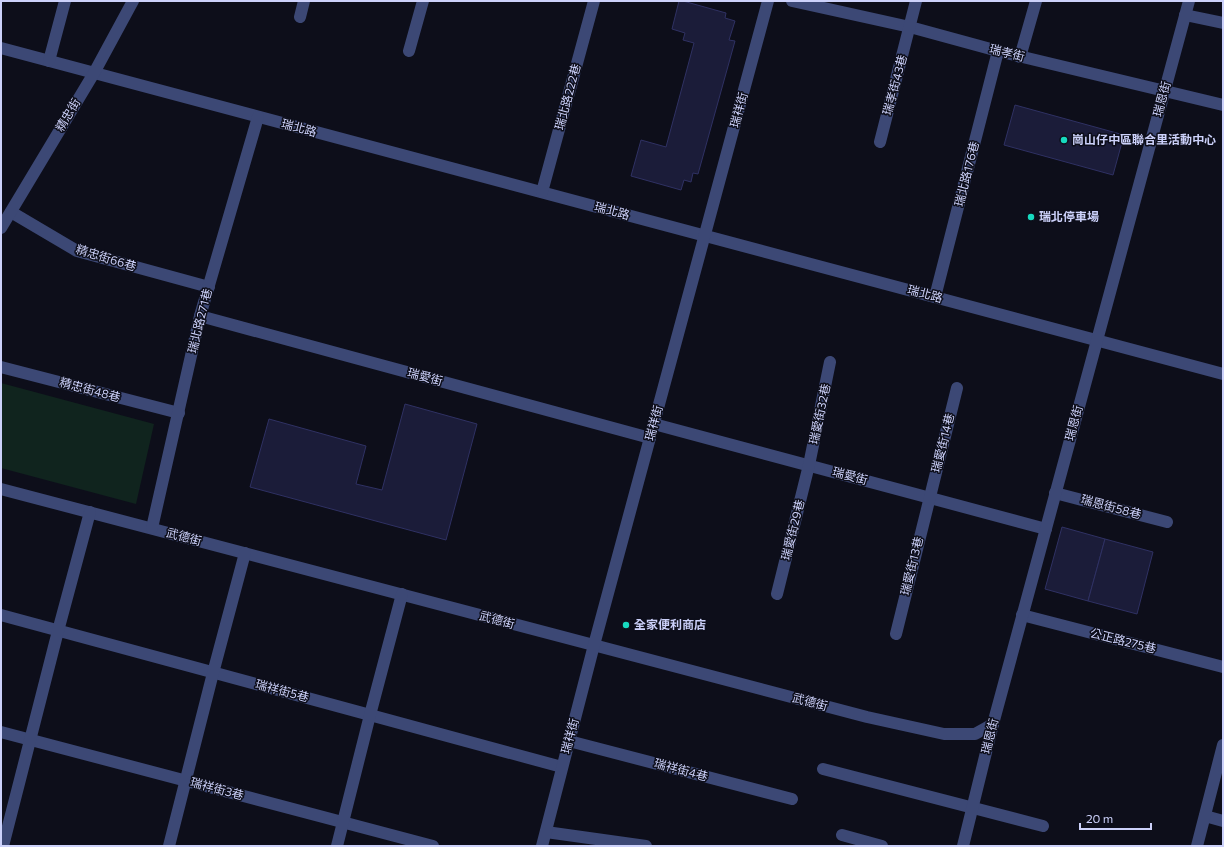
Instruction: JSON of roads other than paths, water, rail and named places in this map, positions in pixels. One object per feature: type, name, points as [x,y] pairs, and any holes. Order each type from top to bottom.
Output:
[{"type":"street","points":[[49,61],[65,1]]},
{"type":"street","name":"精忠街","points":[[1,228],[94,73],[133,1]]},
{"type":"street","points":[[300,17],[304,1]]},
{"type":"street","points":[[408,51],[423,1]]},
{"type":"street","name":"瑞北路222巷","points":[[542,192],[594,1]]},
{"type":"street","name":"瑞祥街","points":[[542,846],[594,645],[768,1]]},
{"type":"street","name":"瑞孝街","points":[[792,1],[910,27],[1020,57],[1223,105]]},
{"type":"street","name":"瑞孝街43巷","points":[[880,142],[916,1]]},
{"type":"street","points":[[1020,57],[1036,1]]},
{"type":"street","name":"瑞恩街","points":[[963,846],[1022,615],[1189,1]]},
{"type":"street","points":[[1185,15],[1223,23]]},
{"type":"street","name":"瑞北路","points":[[1,48],[1223,374]]},
{"type":"street","name":"瑞北路176巷","points":[[935,297],[998,51]]},
{"type":"street","name":"瑞北路271巷","points":[[152,528],[200,316],[258,117]]},
{"type":"street","name":"精忠街66巷","points":[[10,212],[77,250],[209,287]]},
{"type":"street","name":"瑞愛街","points":[[200,316],[650,438]]},
{"type":"street","name":"瑞愛街32巷","points":[[809,465],[830,362]]},
{"type":"street","name":"精忠街48巷","points":[[1,366],[178,412]]},
{"type":"street","name":"瑞愛街14巷","points":[[929,498],[957,388]]},
{"type":"street","name":"瑞愛街","points":[[654,424],[1046,529]]},
{"type":"street","name":"瑞愛街29巷","points":[[777,594],[809,465]]},
{"type":"street","name":"武德街","points":[[1,488],[867,717],[944,734],[975,734],[993,724]]},
{"type":"street","name":"瑞恩街58巷","points":[[1055,493],[1167,522]]},
{"type":"street","name":"瑞愛街13巷","points":[[896,634],[929,498]]},
{"type":"street","points":[[4,845],[58,631],[90,512]]},
{"type":"street","points":[[169,846],[245,553]]},
{"type":"street","points":[[337,846],[402,594]]},
{"type":"street","name":"公正路275巷","points":[[1022,615],[1223,667]]},
{"type":"street","name":"瑞祥街5巷","points":[[1,616],[562,767]]},
{"type":"street","name":"瑞祥街3巷","points":[[1,732],[433,846]]},
{"type":"street","name":"瑞祥街4巷","points":[[569,741],[792,799]]},
{"type":"street","points":[[1197,846],[1223,745]]},
{"type":"street","points":[[823,769],[1043,826]]},
{"type":"street","points":[[1205,816],[1223,821]]},
{"type":"street","points":[[546,832],[646,846]]},
{"type":"street","points":[[842,835],[882,846]]},
{"type":"place","name":"崗山仔中區聯合里活動中心","points":[[1064,140]]},
{"type":"place","name":"瑞北停車場","points":[[1031,217]]},
{"type":"place","name":"全家便利商店","points":[[626,625]]}]
